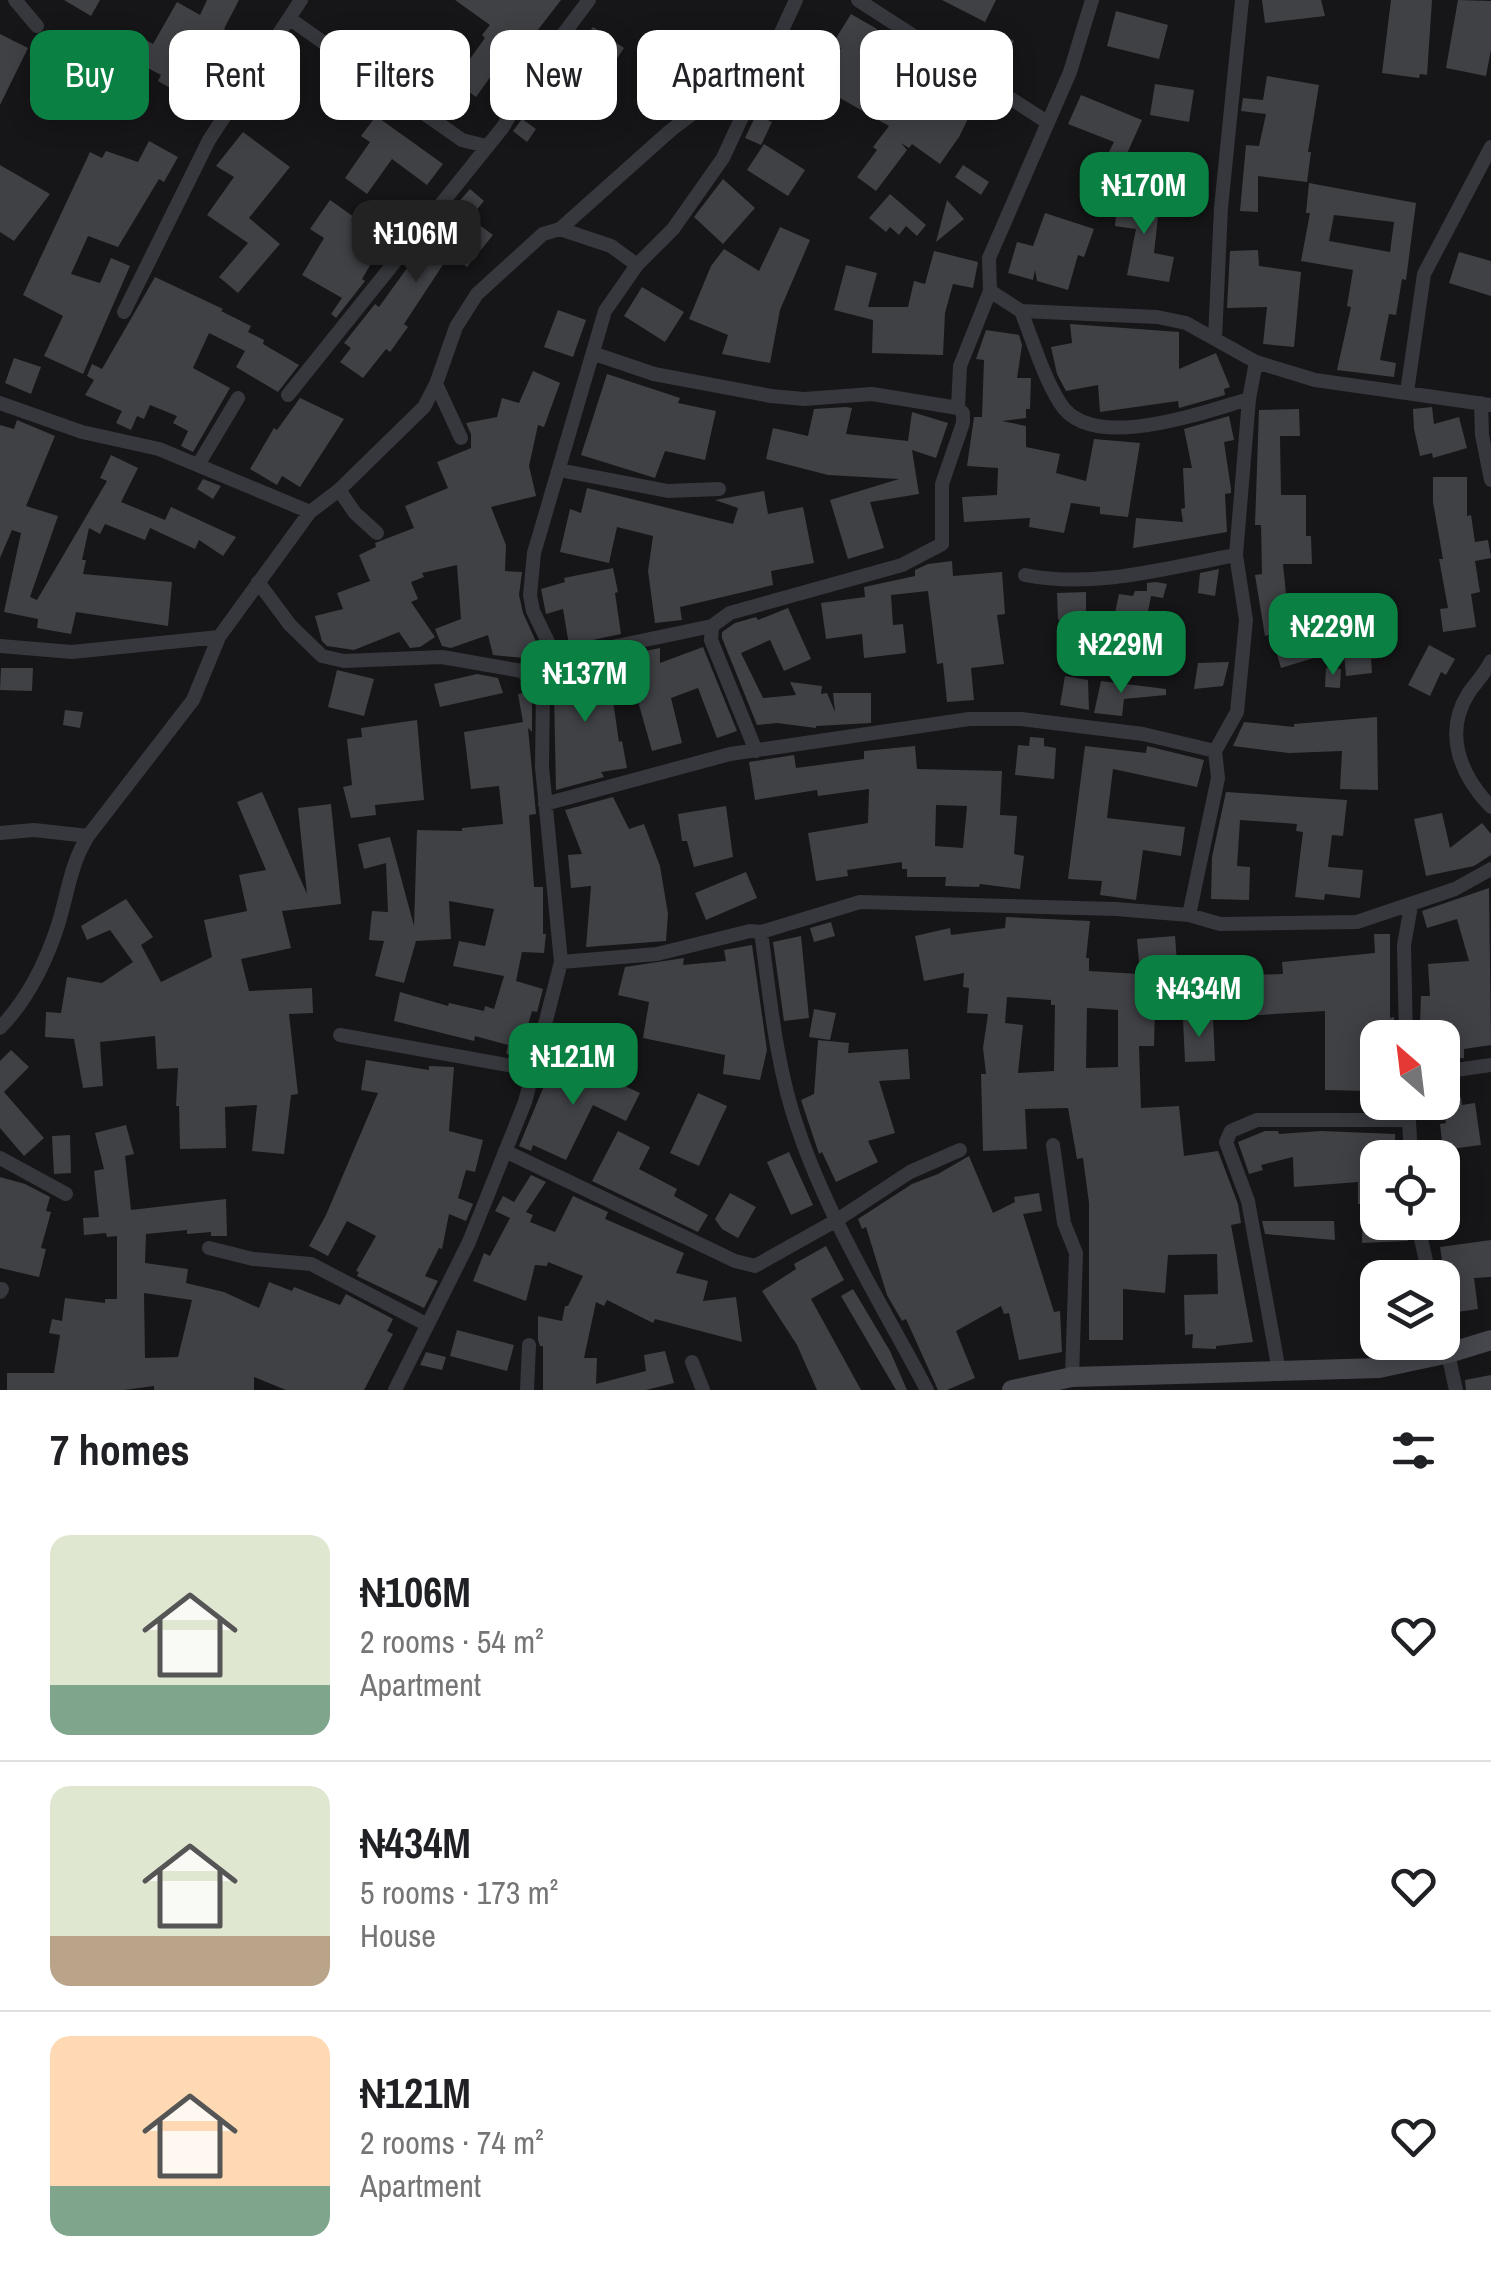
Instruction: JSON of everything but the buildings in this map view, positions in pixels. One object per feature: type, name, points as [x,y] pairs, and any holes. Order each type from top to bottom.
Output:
[{"type":"street","points":[[16,0],[37,26]]},
{"type":"street","points":[[124,312],[209,140],[301,0]]},
{"type":"street","points":[[288,395],[503,126],[538,69],[589,0]]},
{"type":"street","points":[[781,30],[796,0]]},
{"type":"street","points":[[858,0],[1047,122]]},
{"type":"street","points":[[958,408],[960,366],[990,291],[989,258],[1070,72],[1092,0]]},
{"type":"street","points":[[1215,339],[1221,208],[1242,0]]},
{"type":"street","points":[[290,19],[462,140],[486,146]]},
{"type":"street","points":[[0,1028],[7,1012],[39,972],[58,924],[74,860],[88,836],[192,700],[219,637],[310,512],[339,490],[424,407],[456,327],[476,294],[543,234],[560,229],[684,120]]},
{"type":"street","points":[[395,1390],[469,1242],[505,1151],[535,1070],[560,962],[542,767],[543,692],[550,646],[530,596],[534,553],[605,310],[637,265],[673,229],[722,158],[739,120]]},
{"type":"street","points":[[462,140],[471,165]]},
{"type":"street","points":[[1407,392],[1424,274],[1491,148]]},
{"type":"street","points":[[560,229],[612,246],[637,265]]},
{"type":"street","points":[[990,291],[1021,311],[1157,316],[1186,323],[1256,362],[1316,380],[1486,404],[1482,435],[1491,480]]},
{"type":"street","points":[[1021,311],[1060,405],[1080,423],[1095,427],[1163,424],[1248,399]]},
{"type":"street","points":[[550,660],[712,626],[730,614],[902,564],[942,544],[939,501],[963,422],[963,413],[958,408],[872,394],[804,399],[771,396],[654,374],[595,354]]},
{"type":"street","points":[[1189,914],[1218,778],[1214,751],[1237,712],[1246,620],[1236,556],[1248,399],[1256,362]]},
{"type":"street","points":[[436,384],[460,438]]},
{"type":"street","points":[[198,465],[238,398]]},
{"type":"street","points":[[0,403],[82,432],[160,449],[310,512]]},
{"type":"street","points":[[560,470],[668,491],[719,489]]},
{"type":"street","points":[[339,490],[376,533]]},
{"type":"street","points":[[1025,575],[1096,580],[1236,556]]},
{"type":"street","points":[[258,582],[290,625],[322,656],[344,661],[442,657],[462,660],[522,671],[543,692]]},
{"type":"street","points":[[712,626],[710,640],[756,751]]},
{"type":"street","points":[[0,646],[72,652],[219,637]]},
{"type":"street","points":[[1491,662],[1468,695],[1455,724],[1459,761],[1474,790],[1491,807]]},
{"type":"street","points":[[546,804],[730,754],[969,719],[1143,734],[1214,751]]},
{"type":"street","points":[[0,833],[34,830],[88,836]]},
{"type":"street","points":[[560,962],[657,954],[750,931],[762,932],[860,902],[1047,905],[1189,914],[1220,924],[1356,922],[1455,889],[1491,869]]},
{"type":"street","points":[[1406,1020],[1404,945],[1411,906]]},
{"type":"street","points":[[762,932],[780,1054],[797,1127],[837,1220],[927,1390]]},
{"type":"street","points":[[340,1036],[535,1070]]},
{"type":"street","points":[[1460,1069],[1491,1065]]},
{"type":"street","points":[[1279,1372],[1248,1201],[1226,1142],[1231,1130],[1257,1120],[1360,1120]]},
{"type":"street","points":[[1408,1120],[1410,1140]]},
{"type":"street","points":[[1052,1145],[1064,1223],[1076,1253],[1072,1377]]},
{"type":"street","points":[[505,1151],[755,1266],[837,1220],[910,1172],[960,1150]]},
{"type":"street","points":[[0,1158],[66,1194]]},
{"type":"street","points":[[209,1248],[252,1259],[311,1264],[426,1324]]},
{"type":"street","points":[[1460,1350],[1491,1340]]},
{"type":"street","points":[[527,1390],[529,1346]]},
{"type":"street","points":[[1012,1390],[1072,1377],[1130,1383],[1379,1368],[1416,1360]]},
{"type":"street","points":[[1450,1360],[1456,1390]]},
{"type":"street","points":[[692,1362],[703,1390]]}]
